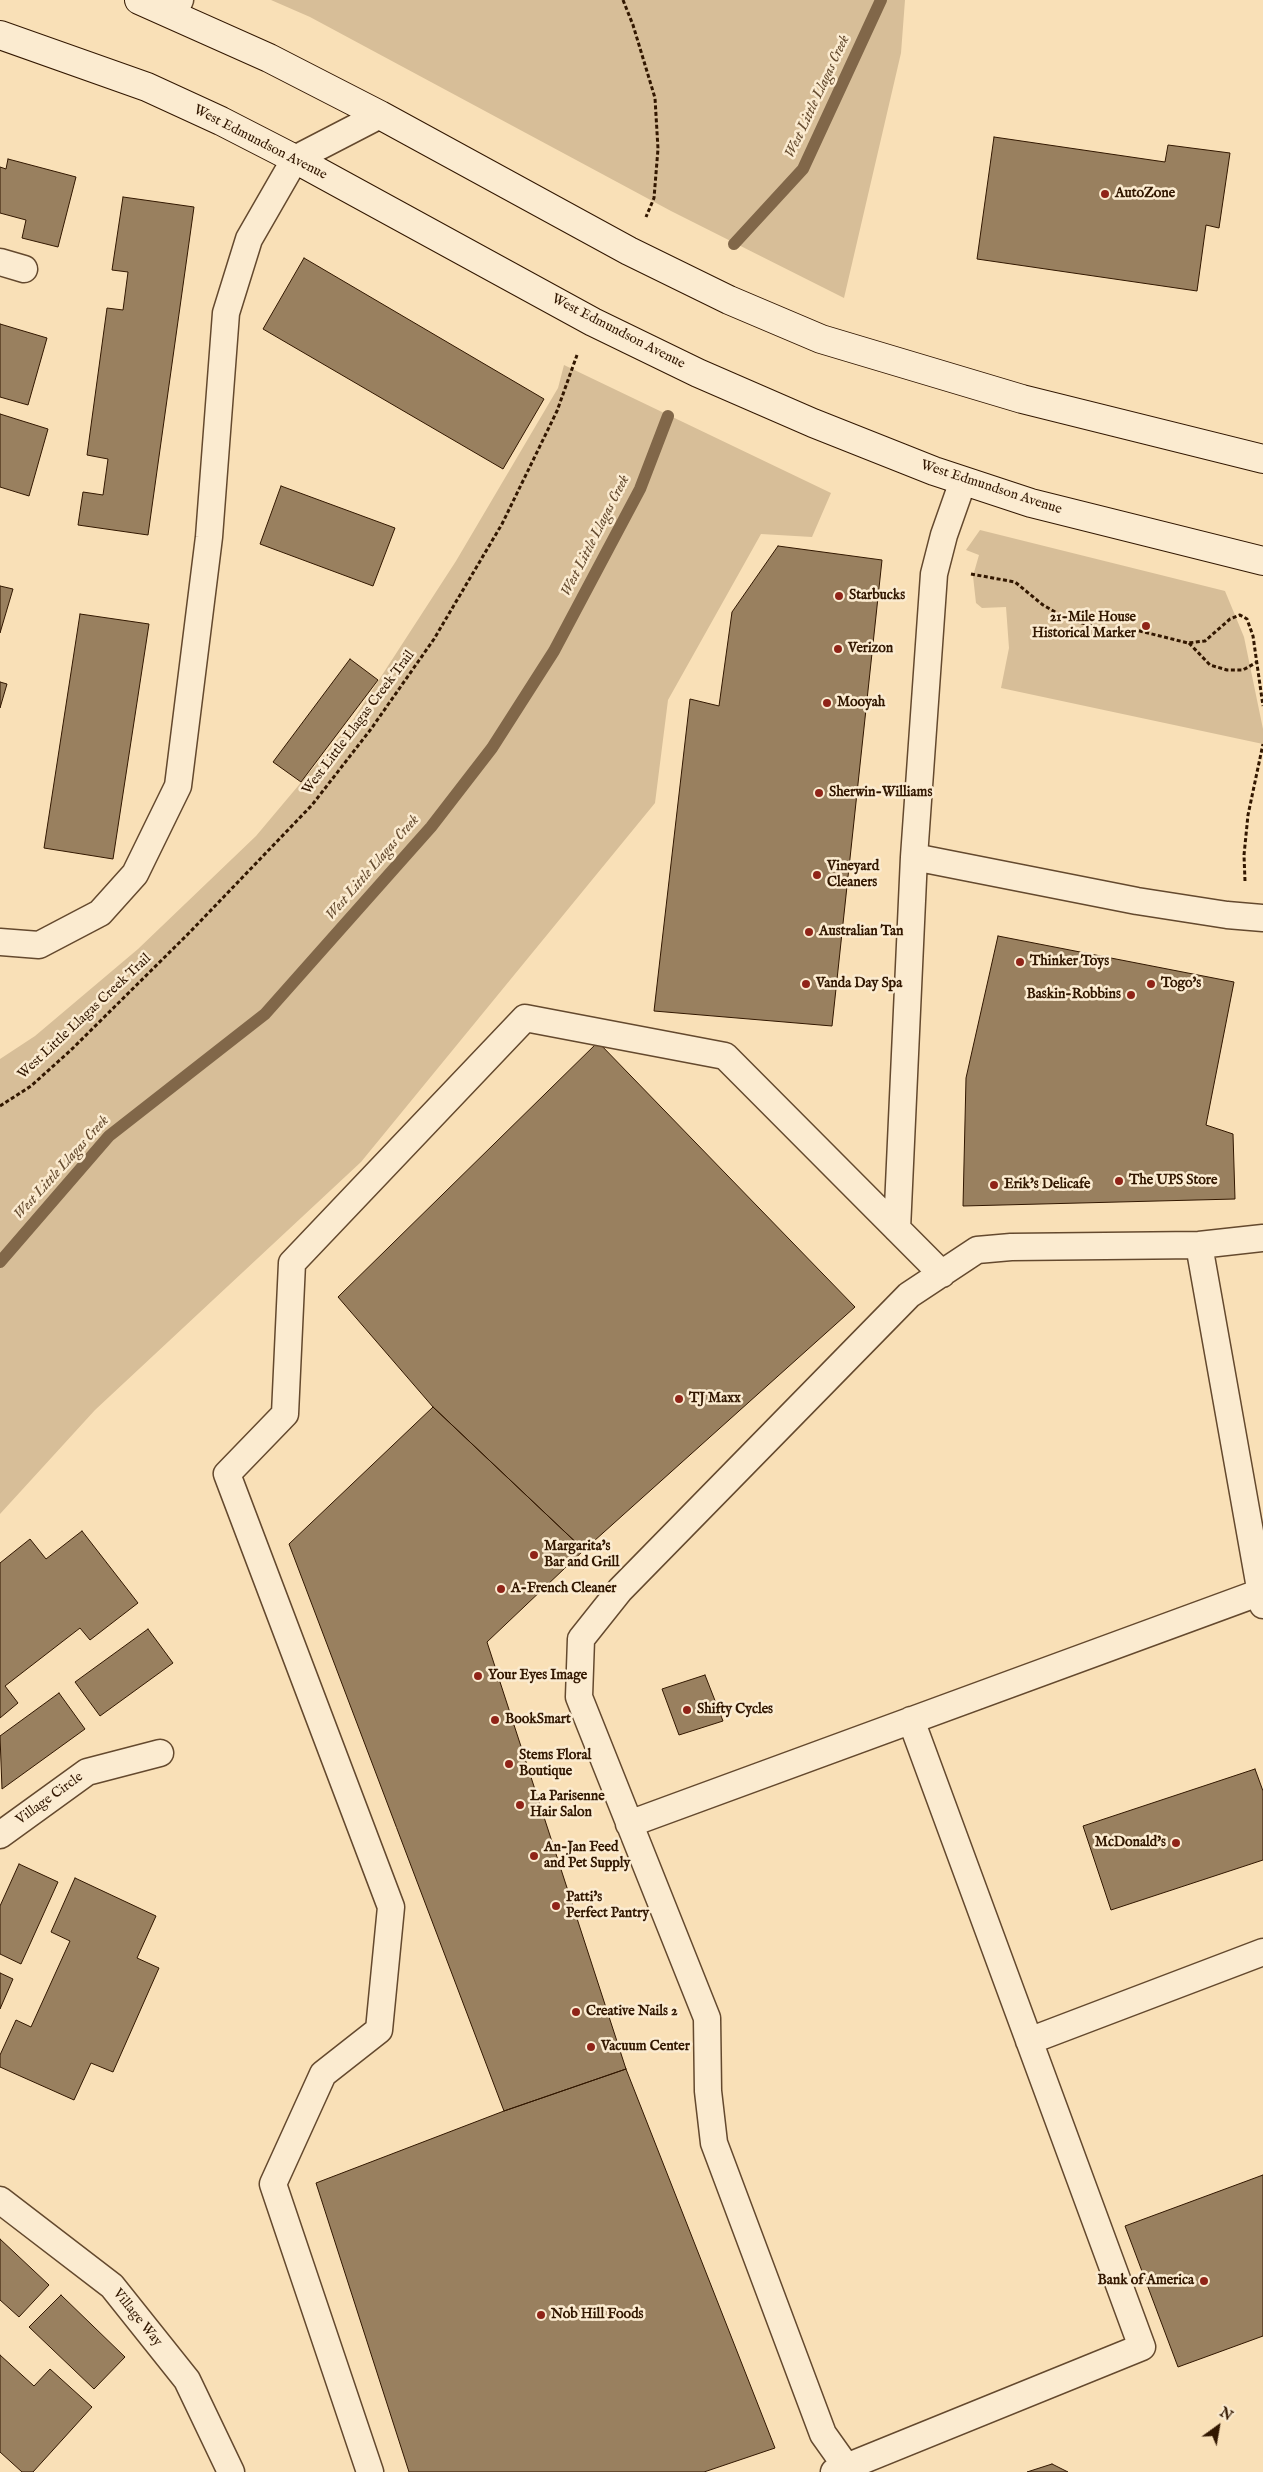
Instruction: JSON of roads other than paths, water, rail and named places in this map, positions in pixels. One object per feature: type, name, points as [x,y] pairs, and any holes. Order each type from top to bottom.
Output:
[{"type":"street","points":[[139,0],[176,7],[269,58],[380,114],[629,251],[729,300],[820,339],[1022,399],[1263,459]]},
{"type":"street","name":"West Edmundson Avenue","points":[[0,35],[146,87],[221,121],[295,159],[593,322],[698,373],[813,423],[963,481],[1031,503],[1263,561]]},
{"type":"lane","points":[[0,942],[39,945],[100,913],[135,874],[178,786],[209,537],[226,313],[249,239],[295,159],[380,114]]},
{"type":"lane","points":[[897,1229],[914,857],[934,574],[944,535],[963,481]]},
{"type":"lane","points":[[914,857],[1137,901],[1227,915],[1263,918]]},
{"type":"lane","points":[[370,2472],[273,2184],[323,2074],[379,2030],[391,1907],[227,1474],[285,1414],[292,1263],[525,1018],[725,1056],[942,1274]]},
{"type":"lane","points":[[911,1720],[1142,2347],[843,2470],[823,2434],[714,2143],[708,2091],[707,2018],[578,1697],[581,1640],[620,1590],[909,1295],[977,1250],[1199,1245],[1263,1238]]},
{"type":"lane","points":[[629,1824],[911,1720],[1262,1599],[1199,1245]]},
{"type":"lane","name":"Village Circle","points":[[0,1835],[87,1772],[160,1753]]},
{"type":"lane","points":[[1029,2041],[1263,1952]]},
{"type":"lane","name":"Village Way","points":[[0,2200],[112,2286],[187,2380],[231,2472]]},
{"type":"waterway","name":"West Little Llagas Creek","points":[[734,244],[803,169],[881,0]]},
{"type":"waterway","name":"West Little Llagas Creek","points":[[0,1262],[109,1136],[265,1014],[431,827],[492,748],[554,651],[640,489],[668,416]]},
{"type":"place","name":"AutoZone","points":[[1105,194]]},
{"type":"place","name":"Starbucks","points":[[839,596]]},
{"type":"place","name":"21-Mile House Historical Marker","points":[[1146,626]]},
{"type":"place","name":"Verizon","points":[[838,649]]},
{"type":"place","name":"Mooyah","points":[[827,703]]},
{"type":"place","name":"Sherwin-Williams","points":[[819,793]]},
{"type":"place","name":"Vineyard Cleaners","points":[[817,875]]},
{"type":"place","name":"Australian Tan","points":[[809,932]]},
{"type":"place","name":"Thinker Toys","points":[[1020,962]]},
{"type":"place","name":"Vanda Day Spa","points":[[806,984]]},
{"type":"place","name":"Togo's","points":[[1151,984]]},
{"type":"place","name":"Baskin-Robbins","points":[[1131,995]]},
{"type":"place","name":"The UPS Store","points":[[1119,1181]]},
{"type":"place","name":"Erik's Delicafe","points":[[994,1185]]},
{"type":"place","name":"TJ Maxx","points":[[679,1399]]},
{"type":"place","name":"Margarita's Bar and Grill","points":[[534,1555]]},
{"type":"place","name":"A-French Cleaner","points":[[501,1589]]},
{"type":"place","name":"Your Eyes Image","points":[[478,1676]]},
{"type":"place","name":"Shifty Cycles","points":[[687,1710]]},
{"type":"place","name":"BookSmart","points":[[495,1720]]},
{"type":"place","name":"Stems Floral Boutique","points":[[509,1764]]},
{"type":"place","name":"La Parisenne Hair Salon","points":[[520,1805]]},
{"type":"place","name":"McDonald's","points":[[1176,1843]]},
{"type":"place","name":"An-Jan Feed and Pet Supply","points":[[534,1856]]},
{"type":"place","name":"Patti's Perfect Pantry","points":[[556,1906]]},
{"type":"place","name":"Creative Nails 2","points":[[576,2012]]},
{"type":"place","name":"Vacuum Center","points":[[591,2047]]},
{"type":"place","name":"Bank of America","points":[[1204,2281]]},
{"type":"place","name":"Nob Hill Foods","points":[[541,2315]]}]
